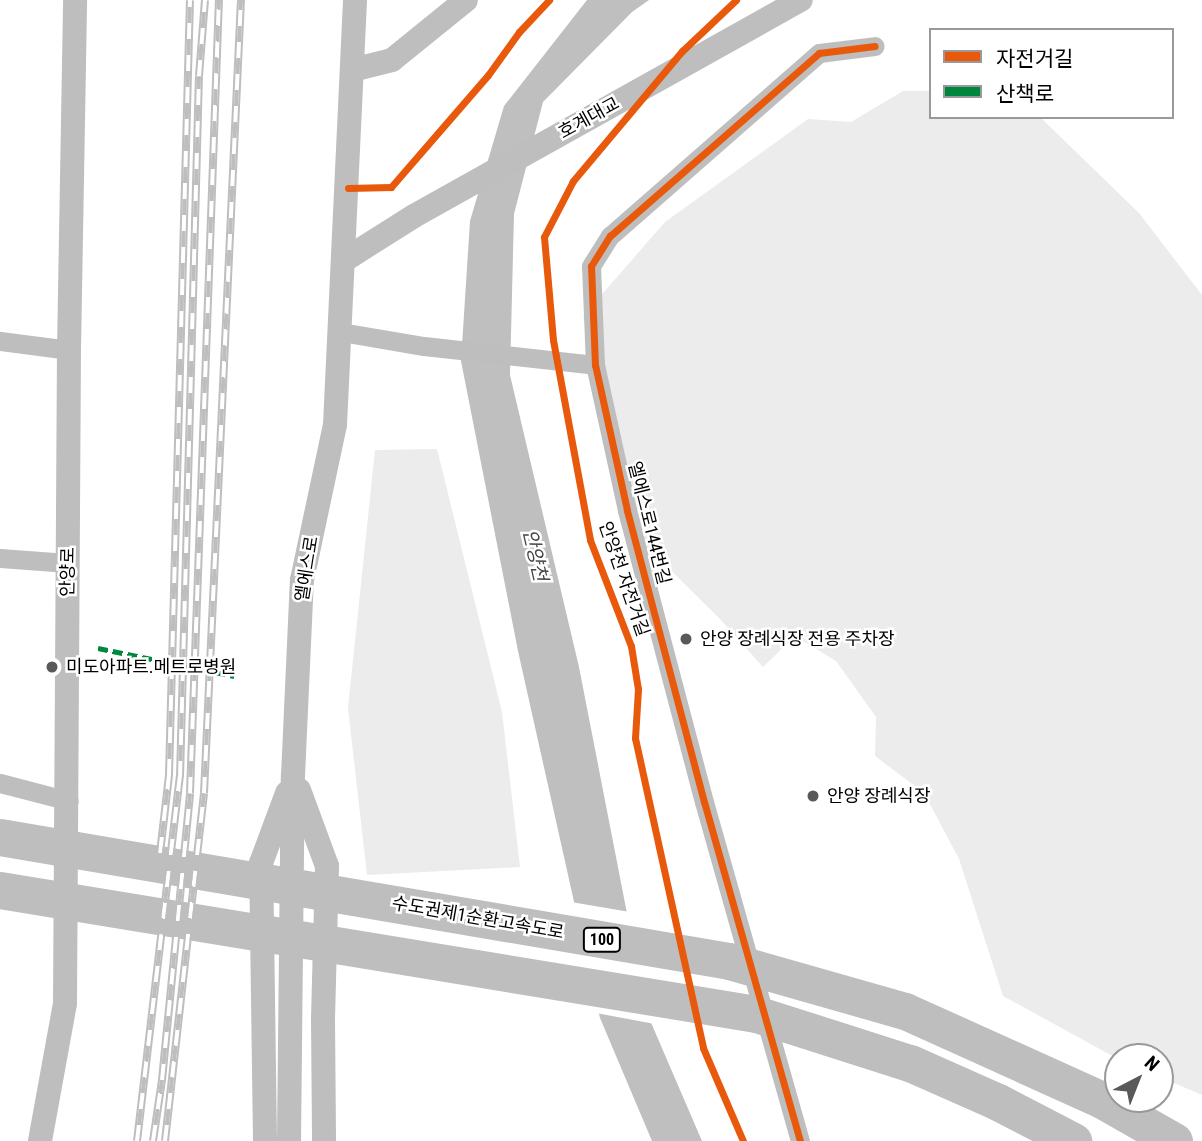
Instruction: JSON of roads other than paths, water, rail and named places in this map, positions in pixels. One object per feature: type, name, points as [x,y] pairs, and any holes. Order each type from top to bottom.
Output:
[{"type":"highway","name":"수도권제1순환고속도로","points":[[0,836],[729,961],[905,1010],[1102,1100],[1174,1141]]},
{"type":"highway","points":[[0,890],[757,1014],[910,1063],[998,1102],[1073,1141]]},
{"type":"street","name":"안양로","points":[[40,1141],[65,1003],[69,802],[66,712],[69,350],[75,0]]},
{"type":"street","name":"엘에스로","points":[[289,1141],[293,776],[302,580],[335,425],[346,258],[355,0]]},
{"type":"street","points":[[352,70],[392,60],[466,0]]},
{"type":"street","name":"호계대교","points":[[346,258],[414,216],[801,0]]},
{"type":"street","name":"엘에스로144번길","points":[[800,1141],[704,802],[627,510],[595,365],[591,266],[610,236],[819,53],[875,46]]},
{"type":"street","points":[[341,332],[424,346],[595,365]]},
{"type":"street","points":[[0,341],[69,350]]},
{"type":"street","points":[[0,558],[68,563]]},
{"type":"street","points":[[265,1141],[261,863],[293,776]]},
{"type":"street","points":[[293,776],[327,866],[323,1020],[324,1141]]},
{"type":"street","points":[[0,783],[69,802]]},
{"type":"water","name":"안양천","points":[[587,0],[649,0],[632,12],[543,102],[514,214],[510,375],[579,667],[646,1011],[702,1141],[652,1141],[600,1018],[518,651],[461,361],[470,221],[504,106]]},
{"type":"railway","points":[[160,853],[169,775],[190,0]]},
{"type":"railway","points":[[137,1141],[180,777],[199,76],[205,0]]},
{"type":"railway","points":[[153,1141],[162,1080],[190,793],[219,0]]},
{"type":"railway","points":[[165,1141],[204,793],[241,0]]},
{"type":"place","name":"안양 장례식장 전용 주차장","points":[[686,639]]},
{"type":"place","name":"미도아파트.메트로병원","points":[[52,667]]},
{"type":"place","name":"안양 장례식장","points":[[813,796]]}]
